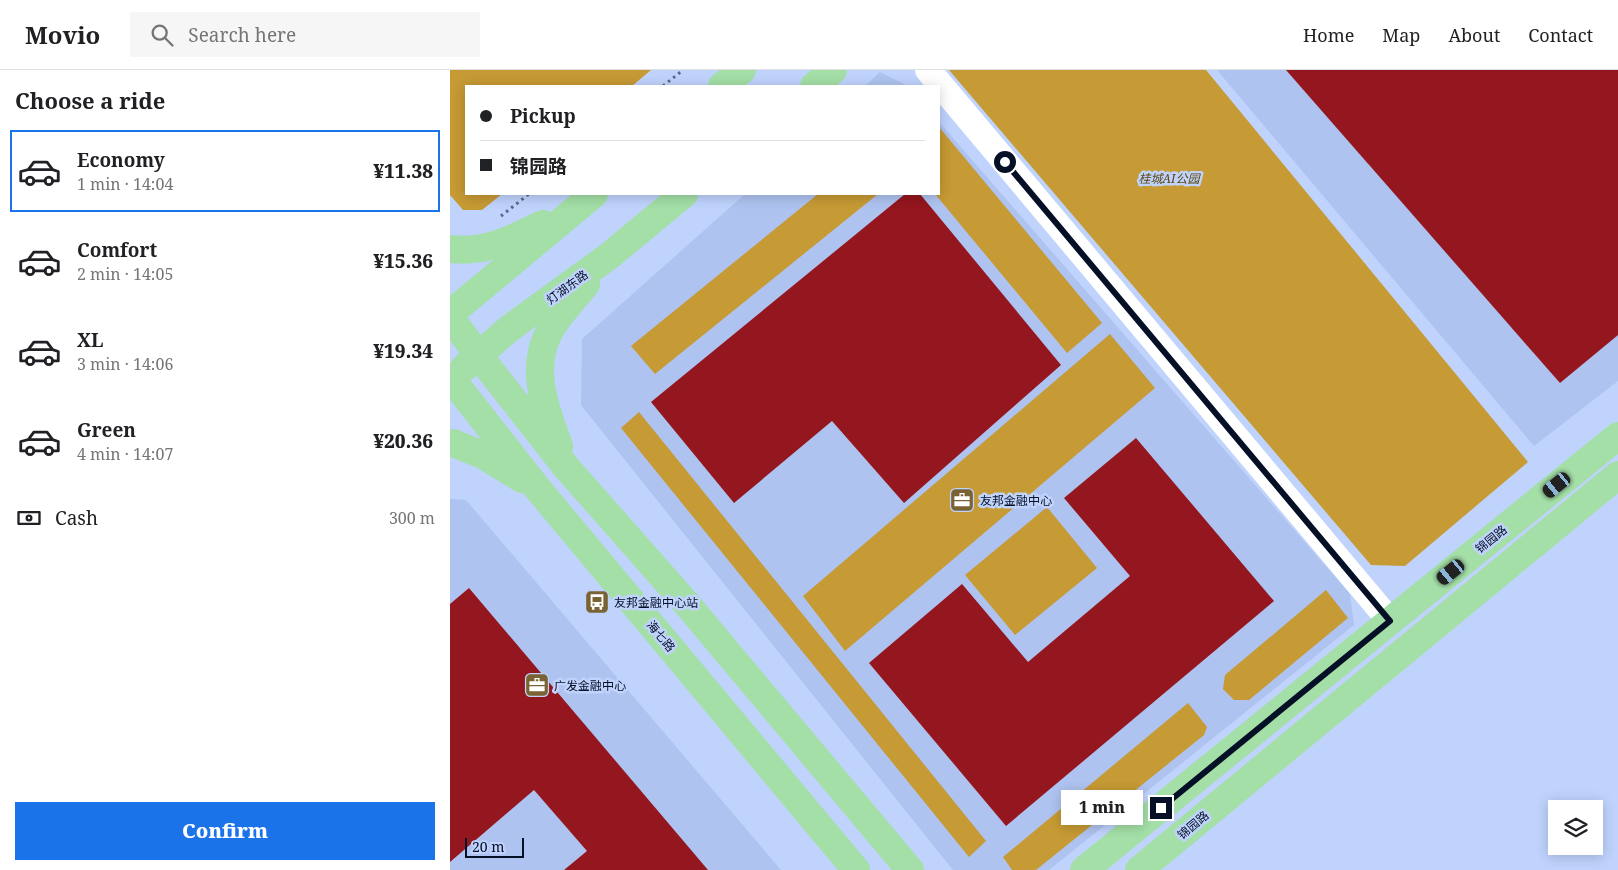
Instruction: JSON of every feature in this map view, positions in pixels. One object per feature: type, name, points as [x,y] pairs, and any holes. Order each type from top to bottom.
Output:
[{"type":"main road","points":[[723,85],[742,70]]},
{"type":"main road","points":[[815,85],[833,70]]},
{"type":"main road","points":[[593,195],[450,316],[566,467],[686,603],[910,870]]},
{"type":"main road","name":"灯湖东路","points":[[450,378],[479,356],[510,328],[609,256],[683,195]]},
{"type":"main road","points":[[450,249],[464,250],[494,246],[572,212]]},
{"type":"main road","points":[[566,467],[544,403],[540,371],[541,351],[552,327],[609,256]]},
{"type":"main road","name":"海七路","points":[[450,378],[538,489],[855,869]]},
{"type":"main road","name":"锦园路","points":[[1084,870],[1618,436]]},
{"type":"main road","points":[[450,443],[483,455],[538,489]]},
{"type":"main road","name":"锦园路","points":[[1139,870],[1618,475]]},
{"type":"main road","points":[[887,843],[924,870]]},
{"type":"street","points":[[928,70],[1390,621]]},
{"type":"path","points":[[664,85],[683,70]]},
{"type":"path","points":[[496,220],[528,195]]},
{"type":"shaded area","points":[[1217,70],[1618,70],[1618,381],[1534,446]]},
{"type":"shaded area","points":[[880,72],[906,85],[866,85]]},
{"type":"shaded area","name":"友邦金融中心","points":[[940,123],[1350,594],[1354,625],[1049,870],[953,870],[581,405],[582,339],[744,195],[940,195]]},
{"type":"shaded area","name":"广发金融中心","points":[[450,499],[466,500],[781,870],[450,870]]},
{"type":"green space","points":[[450,70],[651,70],[633,85],[465,85],[465,195],[501,195],[482,210],[463,210],[450,195]]},
{"type":"green space","name":"桂城AI公园","points":[[949,70],[1206,70],[1528,462],[1405,566],[1371,565]]},
{"type":"green space","points":[[940,128],[1102,323],[1067,353],[936,195],[940,195]]},
{"type":"green space","points":[[817,195],[877,195],[655,374],[631,346]]},
{"type":"green space","points":[[1110,334],[1155,388],[845,651],[803,596]]},
{"type":"green space","points":[[639,412],[986,841],[969,857],[621,428]]},
{"type":"green space","points":[[1047,507],[1097,568],[1015,635],[965,575]]},
{"type":"green space","points":[[1326,590],[1348,618],[1249,700],[1234,700],[1223,689],[1225,675]]},
{"type":"green space","points":[[1188,703],[1207,727],[1204,735],[1036,870],[1012,870],[1003,857]]},
{"type":"building","points":[[1286,70],[1618,70],[1618,335],[1560,383]]},
{"type":"building","points":[[904,195],[921,195],[1061,365],[904,503],[832,421],[734,503],[651,402]]},
{"type":"building","points":[[1136,438],[1274,601],[1006,826],[869,663],[962,584],[1028,662],[1130,576],[1064,498]]},
{"type":"building","points":[[469,588],[708,870],[564,870],[587,851],[534,790],[450,862],[450,604]]},
{"type":"place","name":"友邦金融中心","points":[[962,500]]},
{"type":"place","name":"友邦金融中心站","points":[[597,602]]},
{"type":"place","name":"广发金融中心","points":[[537,685]]},
{"type":"route","points":[[1005,162],[1390,621],[1161,808]]}]
